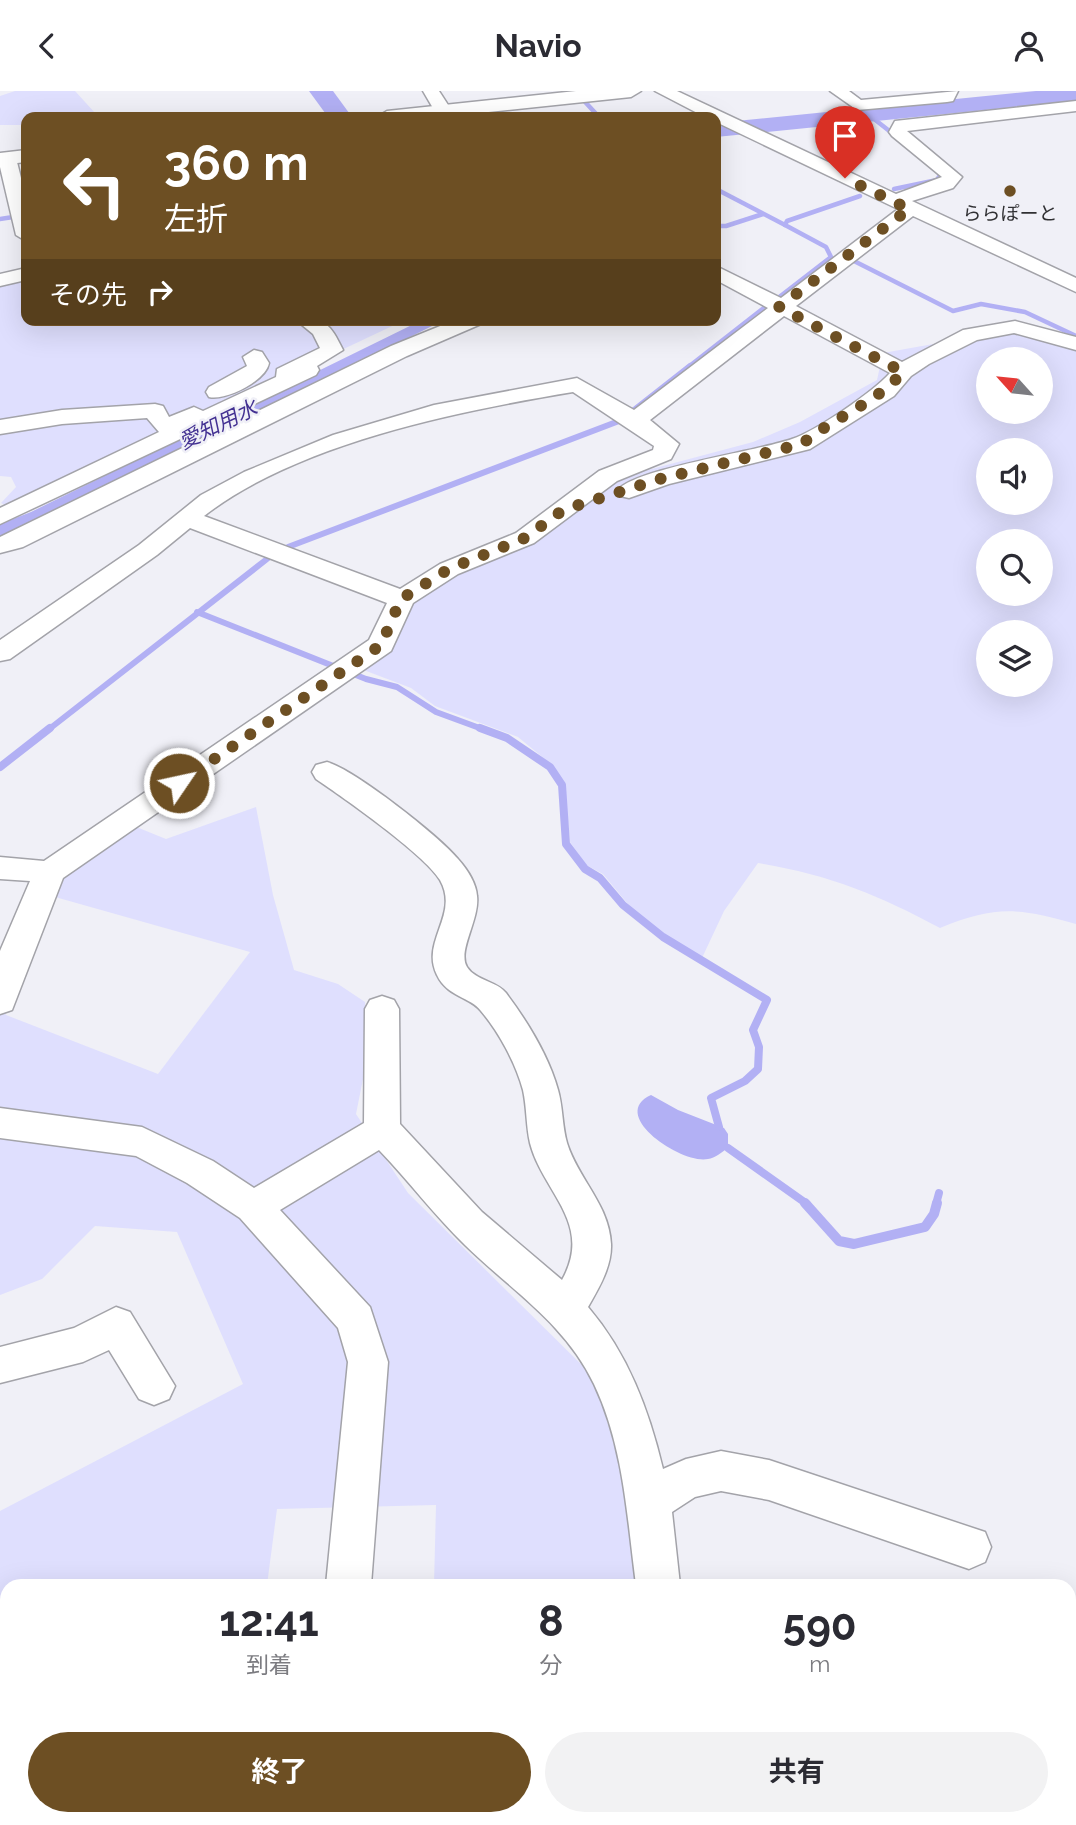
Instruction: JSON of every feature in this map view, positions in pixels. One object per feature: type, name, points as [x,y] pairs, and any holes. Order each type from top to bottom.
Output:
[{"type":"main road","points":[[462,112],[631,91]]},
{"type":"street","points":[[432,91],[454,112]]},
{"type":"street","points":[[663,91],[706,112]]},
{"type":"street","points":[[838,91],[857,105],[947,97],[950,91]]},
{"type":"street","points":[[1051,91],[1071,105]]},
{"type":"street","points":[[635,420],[779,307],[902,205],[946,184],[953,177],[898,132],[901,125],[1071,105]]},
{"type":"street","points":[[721,119],[1076,286]]},
{"type":"street","points":[[11,158],[21,209]]},
{"type":"street","points":[[0,280],[21,275]]},
{"type":"street","points":[[721,275],[903,372]]},
{"type":"street","points":[[155,411],[160,423],[165,427],[329,353],[333,348],[322,330],[316,326]]},
{"type":"street","points":[[0,545],[14,542],[453,326]]},
{"type":"street","points":[[441,333],[459,326]]},
{"type":"street","points":[[563,510],[660,479],[802,444],[815,433],[886,391],[903,372],[971,335],[1005,326],[1076,344]]},
{"type":"street","points":[[0,517],[386,332]]},
{"type":"street","points":[[0,427],[62,417],[155,411],[194,402],[239,382],[259,367],[254,357]]},
{"type":"street","points":[[0,653],[151,548],[186,518],[241,484],[308,452],[371,429],[480,402],[577,385],[635,420],[667,444],[663,454],[608,476],[580,494],[525,538],[449,569],[401,599],[381,645],[50,872],[14,957],[0,1001]]},
{"type":"street","points":[[186,518],[401,599]]},
{"type":"street","points":[[327,772],[443,858],[459,883],[462,907],[460,927],[446,953],[452,972],[470,989],[492,999],[532,1065],[541,1092],[549,1145],[588,1218],[592,1246],[586,1274],[566,1310]]},
{"type":"street","points":[[0,868],[50,872]]},
{"type":"street","points":[[382,1009],[386,1033],[379,1108],[383,1130],[480,1235],[566,1310],[604,1360],[624,1397],[650,1501],[657,1579]]},
{"type":"street","points":[[0,1123],[142,1142],[200,1172],[253,1207],[356,1319],[368,1362],[349,1579]]},
{"type":"street","points":[[253,1207],[383,1130]]},
{"type":"street","points":[[0,1365],[83,1344],[116,1325],[153,1386]]},
{"type":"street","points":[[650,1501],[686,1479],[721,1471],[769,1480],[970,1547]]},
{"type":"shaded area","points":[[15,91],[75,91],[94,112],[21,112],[21,125],[0,125],[0,96]]},
{"type":"shaded area","points":[[21,280],[21,326],[392,326],[9,507],[1,503],[16,487],[11,477],[0,476],[0,283]]},
{"type":"shaded area","points":[[1000,332],[1027,334],[1050,344],[1076,348],[1076,924],[1008,911],[977,915],[940,928],[896,905],[852,887],[807,873],[758,863],[724,911],[702,958],[662,934],[632,909],[603,874],[586,865],[570,842],[564,782],[552,765],[518,737],[435,706],[411,688],[361,669],[415,599],[431,587],[565,515],[579,511],[614,479],[753,442],[800,422],[877,380],[883,353]]},
{"type":"shaded area","points":[[256,807],[273,895],[294,970],[338,984],[365,1002],[368,1054],[356,1114],[408,1193],[594,1377],[646,1553],[645,1579],[434,1579],[436,1505],[277,1509],[268,1579],[0,1579],[0,1511],[243,1384],[177,1232],[95,1226],[42,1279],[0,1295],[0,1002],[6,1015],[158,1074],[250,952],[48,895],[60,873],[129,824],[166,839]]},
{"type":"water","points":[[651,1095],[678,1110],[724,1128],[728,1134],[728,1148],[711,1158],[697,1159],[667,1147],[643,1126],[638,1114],[640,1104]]},
{"type":"waterway","points":[[321,91],[336,112]]},
{"type":"waterway","points":[[575,91],[594,112]]},
{"type":"waterway","points":[[721,130],[1076,94]]},
{"type":"waterway","points":[[869,115],[897,137]]},
{"type":"waterway","points":[[894,189],[937,180],[940,175],[935,167]]},
{"type":"waterway","points":[[721,192],[785,225]]},
{"type":"waterway","points":[[785,225],[787,221],[860,196]]},
{"type":"waterway","points":[[721,226],[763,214]]},
{"type":"waterway","points":[[0,219],[21,216]]},
{"type":"waterway","points":[[778,298],[831,257],[826,247],[785,225]]},
{"type":"waterway","points":[[852,260],[953,311],[981,304],[1025,312],[1076,336]]},
{"type":"waterway","points":[[687,368],[765,307]]},
{"type":"waterway","name":"愛知用水","points":[[0,531],[38,516],[424,326]]},
{"type":"waterway","points":[[634,410],[690,366]]},
{"type":"waterway","points":[[288,547],[619,421]]},
{"type":"waterway","points":[[198,613],[267,559]]},
{"type":"waterway","points":[[48,730],[198,613]]},
{"type":"waterway","points":[[198,613],[366,679],[397,687],[436,712],[485,730]]},
{"type":"waterway","points":[[0,767],[50,728]]},
{"type":"waterway","points":[[480,728],[507,738],[550,767],[562,785],[566,844],[585,869],[600,878],[623,905],[663,937],[767,1000],[753,1030],[759,1047],[758,1069],[745,1081],[711,1098],[719,1127]]},
{"type":"waterway","points":[[728,1148],[807,1204]]},
{"type":"waterway","points":[[936,1204],[939,1193]]},
{"type":"waterway","points":[[805,1203],[839,1241],[854,1244],[925,1227],[934,1214],[937,1203]]},
{"type":"place","name":"ららぽーと","points":[[1010,191]]},
{"type":"route","points":[[179,783],[381,645],[401,599],[449,569],[525,538],[563,510],[593,503],[660,479],[802,444],[815,433],[886,391],[903,372],[779,307],[909,209],[845,178]]}]
